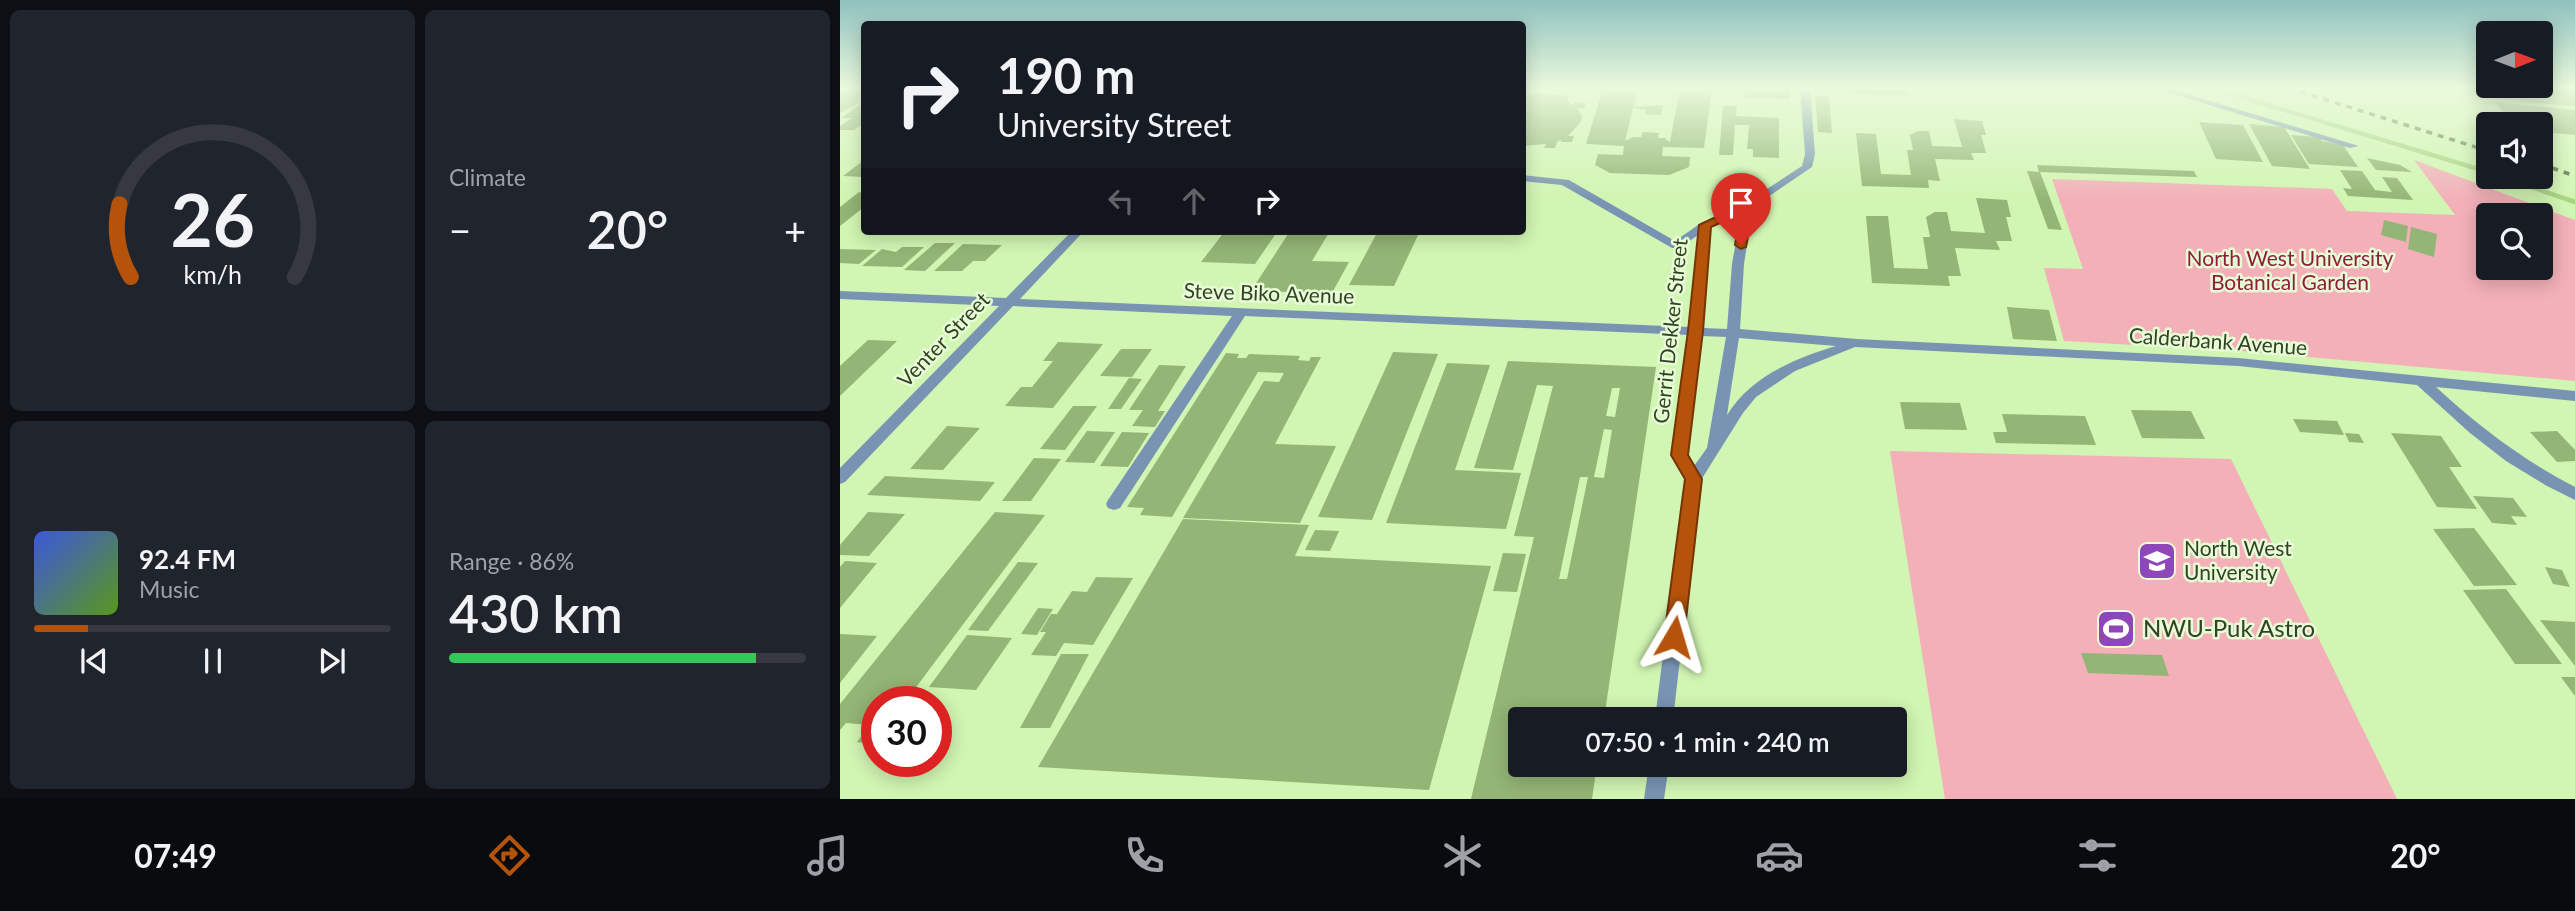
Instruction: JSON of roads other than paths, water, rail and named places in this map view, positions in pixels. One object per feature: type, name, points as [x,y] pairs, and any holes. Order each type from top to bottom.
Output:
[{"type":"street","points":[[1526,178],[1565,182],[1676,246],[1705,225],[1748,206],[1807,167],[1810,154],[1808,125]]},
{"type":"street","points":[[2284,125],[2354,146]]},
{"type":"street","name":"Gerrit Dekker Street","points":[[1665,707],[1693,479],[1714,449],[1733,333],[1738,264],[1748,206]]},
{"type":"street","name":"Gerrit Dekker Street","points":[[1693,479],[1680,455],[1696,331],[1705,225]]},
{"type":"street","name":"Venter Street","points":[[840,478],[1074,235]]},
{"type":"street","name":"Steve Biko Avenue","points":[[840,295],[1696,331]]},
{"type":"street","points":[[1114,504],[1241,312]]},
{"type":"street","name":"Calderbank Avenue","points":[[1696,331],[1857,343],[2238,362],[2575,396]]},
{"type":"street","name":"Calderbank Avenue","points":[[1714,449],[1741,404],[1764,383],[1822,354],[1857,343]]},
{"type":"street","points":[[2420,380],[2498,450],[2533,474],[2575,494]]},
{"type":"street","points":[[1654,799],[1657,777]]},
{"type":"waterway","points":[[2335,125],[2476,168]]},
{"type":"waterway","points":[[2537,189],[2575,202]]},
{"type":"railway","points":[[2407,125],[2476,147]]},
{"type":"railway","points":[[2553,168],[2575,176]]},
{"type":"place","name":"North West University","points":[[2157,561]]},
{"type":"place","name":"NWU-Puk Astro","points":[[2116,629]]},
{"type":"park label","name":"North West University Botanical Garden","points":[[2290,271]]}]
